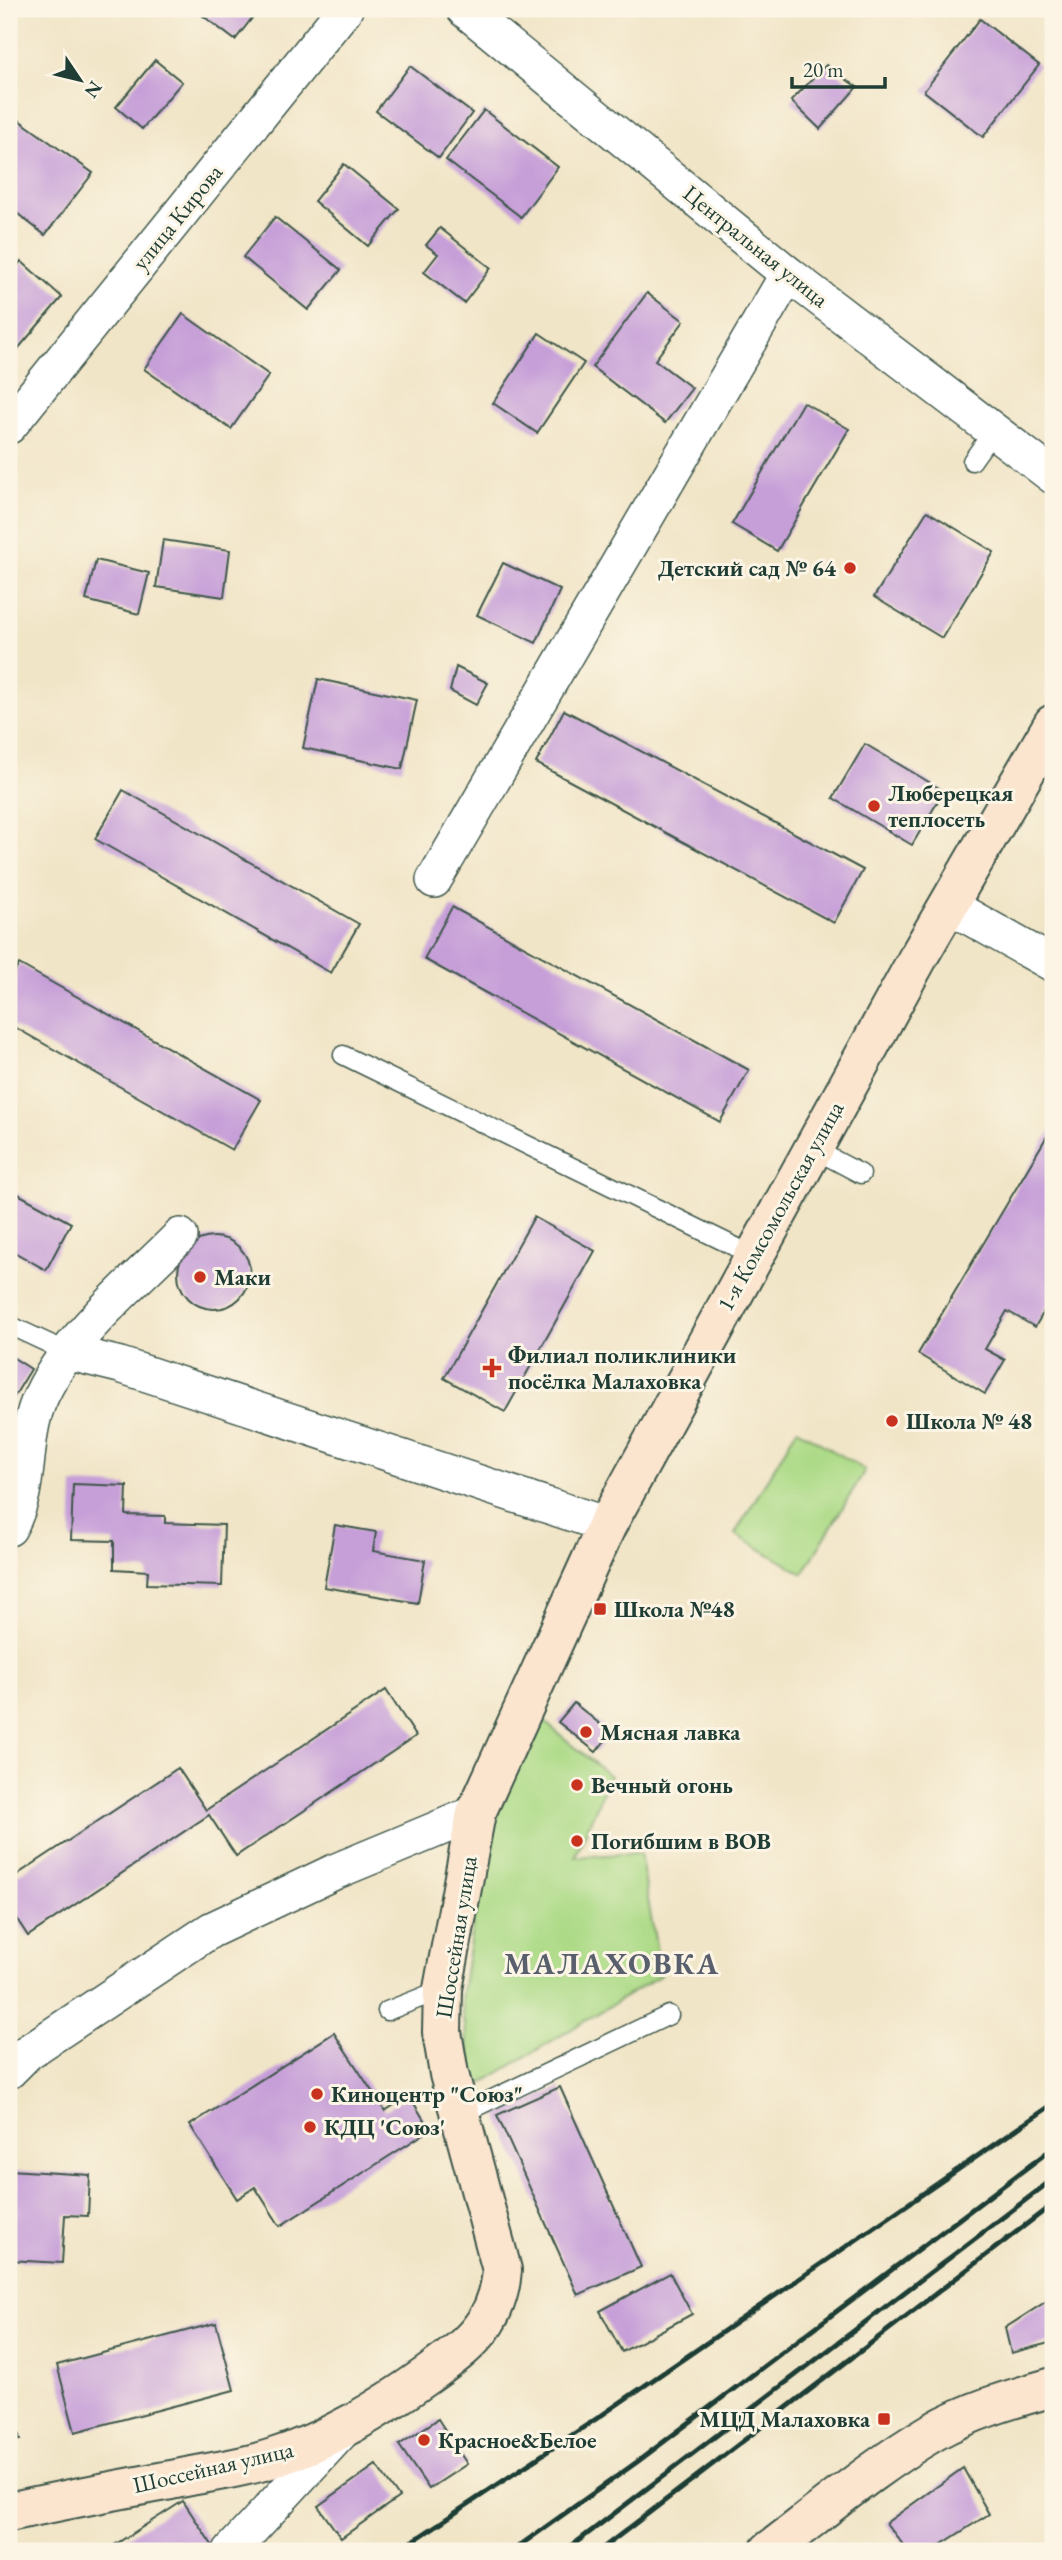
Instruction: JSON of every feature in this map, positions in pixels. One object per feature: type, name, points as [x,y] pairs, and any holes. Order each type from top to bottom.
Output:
[{"type":"main road","name":"1-я Комсомольская улица","points":[[477,1813],[607,1525],[752,1255],[1053,724]]},
{"type":"main road","name":"Шоссейная улица","points":[[9,2512],[269,2459],[347,2426],[404,2392],[474,2338],[491,2316],[500,2294],[500,2260],[449,2074],[442,2032],[443,1989],[477,1813]]},
{"type":"main road","points":[[769,2551],[889,2461],[935,2431],[1018,2397],[1053,2386]]},
{"type":"street","name":"улица Кирова","points":[[9,426],[345,9]]},
{"type":"street","name":"Центральная улица","points":[[464,9],[788,274],[1053,476]]},
{"type":"street","points":[[434,880],[788,274]]},
{"type":"street","points":[[948,905],[1053,964]]},
{"type":"street","points":[[9,1528],[19,1511],[18,1468],[37,1405],[67,1352],[180,1236]]},
{"type":"street","points":[[67,1352],[120,1365],[607,1525]]},
{"type":"street","points":[[9,2071],[28,2052],[211,1930],[334,1872],[477,1813]]},
{"type":"street","points":[[231,2551],[347,2426]]},
{"type":"lane","points":[[972,461],[994,430]]},
{"type":"lane","points":[[343,1055],[752,1255]]},
{"type":"lane","points":[[812,1148],[861,1174]]},
{"type":"lane","points":[[9,1325],[67,1352]]},
{"type":"lane","points":[[387,2011],[443,1989]]},
{"type":"lane","points":[[461,2114],[669,2015]]},
{"type":"green space","points":[[797,1429],[865,1470],[803,1574],[735,1534]]},
{"type":"green space","points":[[535,1714],[610,1776],[575,1857],[640,1853],[661,1975],[474,2088],[461,1998],[489,1822]]},
{"type":"building","points":[[194,9],[259,9],[235,40]]},
{"type":"building","points":[[980,19],[1039,65],[983,137],[924,91]]},
{"type":"building","points":[[155,60],[182,82],[142,129],[116,107]]},
{"type":"building","points":[[826,65],[857,87],[820,129],[791,101]]},
{"type":"building","points":[[410,66],[472,113],[439,158],[376,111]]},
{"type":"building","points":[[484,110],[558,167],[521,217],[446,160]]},
{"type":"building","points":[[9,113],[93,173],[45,235],[9,207]]},
{"type":"building","points":[[344,164],[399,209],[368,246],[314,201]]},
{"type":"building","points":[[275,217],[341,270],[308,310],[243,257]]},
{"type":"building","points":[[440,228],[491,268],[464,303],[424,272],[438,254],[426,245]]},
{"type":"building","points":[[21,261],[62,297],[17,350],[9,343],[9,275]]},
{"type":"building","points":[[647,293],[684,321],[655,360],[692,388],[665,423],[592,367]]},
{"type":"building","points":[[183,314],[269,375],[231,429],[144,369]]},
{"type":"building","points":[[539,333],[584,363],[537,433],[493,403]]},
{"type":"building","points":[[803,402],[849,429],[777,551],[732,524]]},
{"type":"building","points":[[927,511],[994,552],[942,638],[874,597]]},
{"type":"building","points":[[163,540],[230,550],[224,597],[156,587]]},
{"type":"building","points":[[96,560],[149,573],[139,614],[86,600]]},
{"type":"building","points":[[503,563],[560,590],[536,643],[477,615]]},
{"type":"building","points":[[456,667],[488,683],[476,705],[450,691]]},
{"type":"building","points":[[318,679],[417,700],[402,769],[303,748]]},
{"type":"building","points":[[564,710],[863,870],[834,923],[536,763]]},
{"type":"building","points":[[865,744],[944,791],[912,845],[833,798]]},
{"type":"building","points":[[123,790],[359,924],[331,973],[95,839]]},
{"type":"building","points":[[452,907],[749,1070],[720,1122],[424,959]]},
{"type":"building","points":[[19,964],[261,1100],[232,1150],[9,1024],[9,982]]},
{"type":"building","points":[[1053,1126],[1053,1296],[1035,1327],[1007,1311],[985,1349],[1005,1360],[985,1394],[918,1354]]},
{"type":"building","points":[[9,1189],[71,1223],[46,1270],[9,1249]]},
{"type":"building","points":[[534,1217],[595,1251],[505,1412],[444,1378]]},
{"type":"building","points":[[214,1237],[234,1243],[244,1253],[250,1273],[244,1293],[234,1303],[214,1309],[194,1303],[184,1293],[178,1273],[184,1253],[194,1243]]},
{"type":"building","points":[[9,1355],[31,1369],[9,1405]]},
{"type":"building","points":[[73,1484],[127,1486],[126,1515],[165,1516],[165,1523],[224,1525],[222,1586],[147,1584],[148,1571],[114,1569],[114,1541],[71,1540]]},
{"type":"building","points":[[335,1525],[376,1532],[373,1551],[425,1560],[418,1603],[324,1587]]},
{"type":"building","points":[[386,1690],[416,1736],[236,1856],[209,1815],[28,1936],[9,1907],[9,1880],[178,1768],[206,1810]]},
{"type":"building","points":[[574,1703],[611,1733],[596,1752],[558,1722]]},
{"type":"building","name":"КДЦ 'Союз'","points":[[334,2033],[385,2111],[409,2095],[430,2130],[280,2226],[255,2187],[237,2199],[190,2125]]},
{"type":"building","points":[[560,2087],[641,2267],[578,2295],[497,2115]]},
{"type":"building","points":[[9,2170],[90,2175],[88,2216],[65,2215],[62,2263],[9,2260]]},
{"type":"building","points":[[670,2273],[692,2314],[622,2352],[600,2311]]},
{"type":"building","points":[[1053,2297],[1053,2342],[1011,2353],[1005,2328]]},
{"type":"building","points":[[216,2323],[234,2390],[75,2432],[57,2365]]},
{"type":"building","points":[[9,2392],[20,2440],[9,2442]]},
{"type":"building","points":[[438,2419],[467,2464],[429,2489],[399,2445]]},
{"type":"building","points":[[376,2465],[399,2497],[341,2538],[318,2506]]},
{"type":"building","points":[[963,2468],[989,2514],[931,2551],[908,2551],[886,2523]]},
{"type":"building","points":[[183,2501],[216,2551],[105,2551]]},
{"type":"railway","points":[[398,2551],[602,2415],[1053,2104]]},
{"type":"railway","points":[[512,2551],[637,2462],[1053,2148]]},
{"type":"railway","points":[[565,2551],[1053,2179]]},
{"type":"railway","points":[[599,2551],[1053,2204]]},
{"type":"place","name":"Детский сад № 64","points":[[850,568]]},
{"type":"place","name":"Люберецкая теплосеть","points":[[874,806]]},
{"type":"place","name":"Маки","points":[[200,1277]]},
{"type":"place","name":"Филиал поликлиники посёлка Малаховка","points":[[492,1368]]},
{"type":"place","name":"Школа № 48","points":[[892,1421]]},
{"type":"place","name":"Школа №48","points":[[600,1609]]},
{"type":"place","name":"Мясная лавка","points":[[586,1732]]},
{"type":"place","name":"Вечный огонь","points":[[577,1785]]},
{"type":"place","name":"Погибшим в ВОВ","points":[[577,1841]]},
{"type":"place","name":"Киноцентр \"Союз\"","points":[[317,2094]]},
{"type":"place","name":"КДЦ 'Союз'","points":[[310,2127]]},
{"type":"place","name":"МЦД Малаховка","points":[[884,2419]]},
{"type":"place","name":"Красное&Белое","points":[[424,2440]]},
{"type":"district","name":"МАЛАХОВКА","points":[[612,1963]]}]
